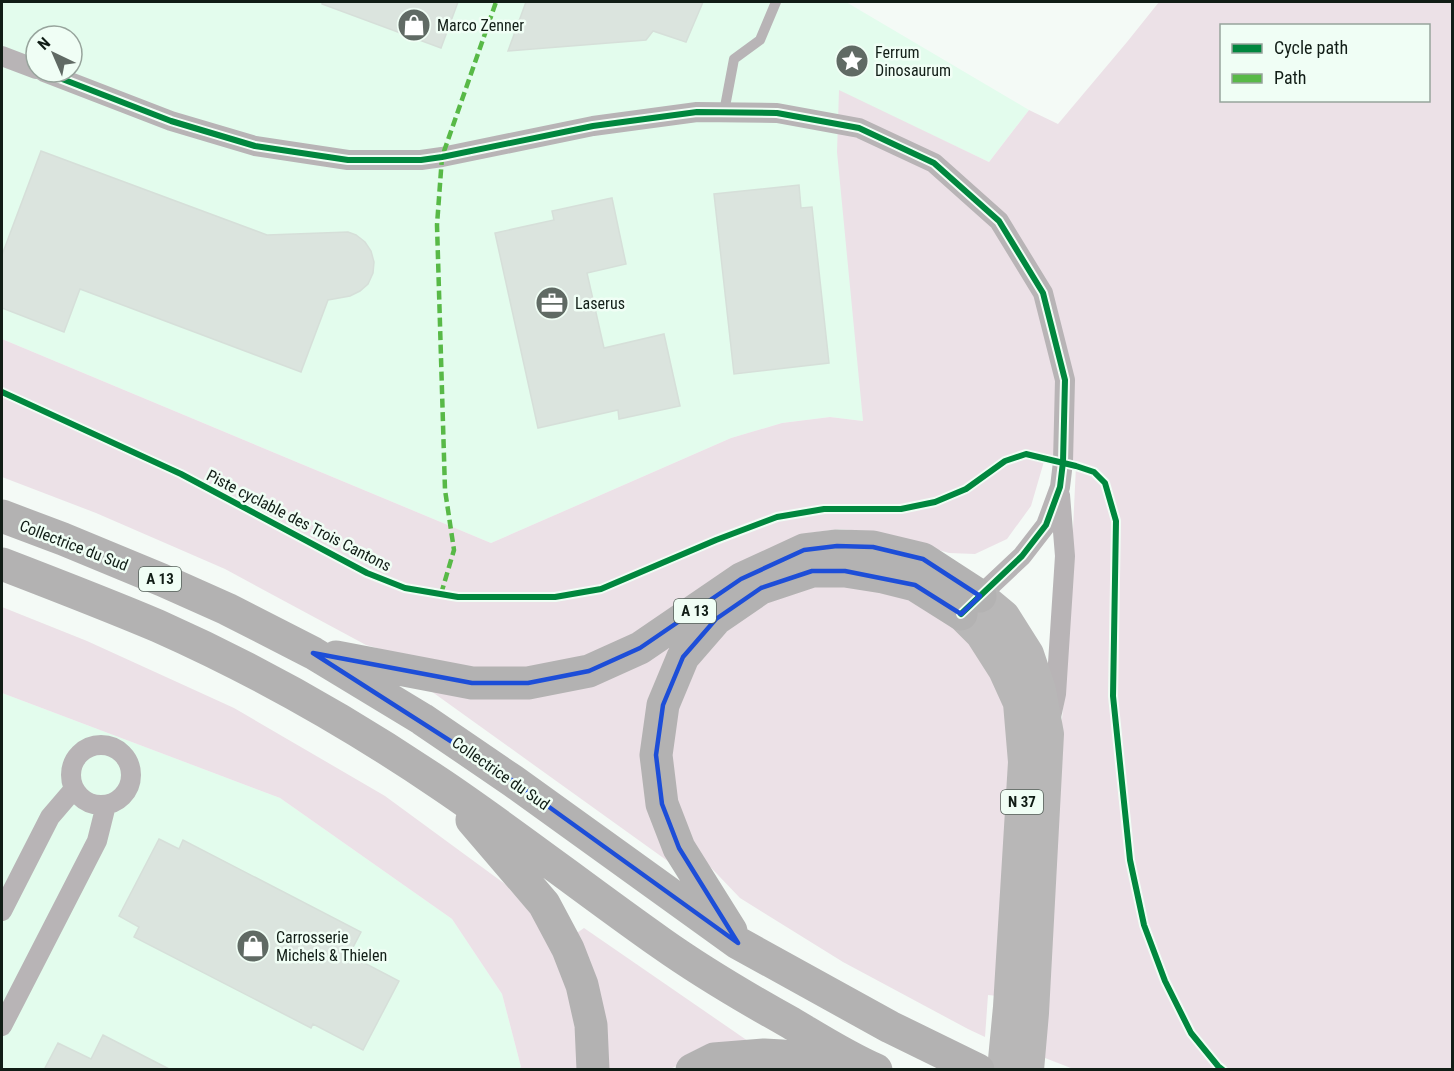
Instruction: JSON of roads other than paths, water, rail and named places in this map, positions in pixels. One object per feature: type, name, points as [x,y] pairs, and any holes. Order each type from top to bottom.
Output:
[{"type":"highway","name":"Collectrice du Sud","points":[[2,516],[162,580],[227,609],[313,653],[422,719],[513,781],[738,943],[890,1028],[978,1070]]},
{"type":"highway","name":"A 13","points":[[313,653],[472,683],[528,684],[589,671],[640,648],[741,579],[804,550],[837,546],[873,548],[922,560],[971,605]]},
{"type":"highway","points":[[2,564],[159,627],[237,664],[316,706],[394,753],[494,820],[662,944],[743,996],[876,1070]]},
{"type":"highway","name":"A 13","points":[[738,943],[679,848],[662,804],[656,755],[663,705],[683,657],[716,619],[761,588],[812,571],[845,570],[883,577],[915,585],[971,605]]},
{"type":"highway","points":[[443,785],[544,904],[568,949],[582,985],[591,1025],[593,1070]]},
{"type":"highway","points":[[692,1070],[714,1059],[764,1055],[782,1056],[847,1070]]},
{"type":"main road","name":"N 37","points":[[971,605],[1004,616],[1028,654],[1040,690],[1048,734],[1021,1010],[1003,1070]]},
{"type":"main road","name":"N 37","points":[[971,605],[981,634],[1004,670],[1019,703],[1024,762],[1021,1010],[1028,1070]]},
{"type":"street","points":[[2,56],[24,64]]},
{"type":"street","points":[[75,84],[171,121],[255,146],[348,160],[421,160],[593,126],[697,112],[724,112],[777,113],[859,128],[934,164],[999,220],[1043,293],[1065,380],[1063,462],[1060,487],[1065,556],[1056,694],[1048,734]]},
{"type":"street","points":[[971,605],[1022,556],[1046,525],[1060,487]]},
{"type":"street","points":[[110,745],[126,757],[130,767],[129,786],[116,802],[96,805],[79,797],[74,789],[70,779],[74,760],[90,746],[110,745]]},
{"type":"street","points":[[2,911],[50,818],[74,789]]},
{"type":"street","points":[[2,1026],[97,841],[106,805]]},
{"type":"lane","points":[[724,112],[734,59],[759,40],[776,2]]},
{"type":"place","name":"Marco Zenner","points":[[414,25]]},
{"type":"place","name":"Ferrum Dinosaurum","points":[[852,61]]},
{"type":"place","name":"Laserus","points":[[552,303]]},
{"type":"place","name":"Carrosserie Michels & Thielen","points":[[253,946]]}]
